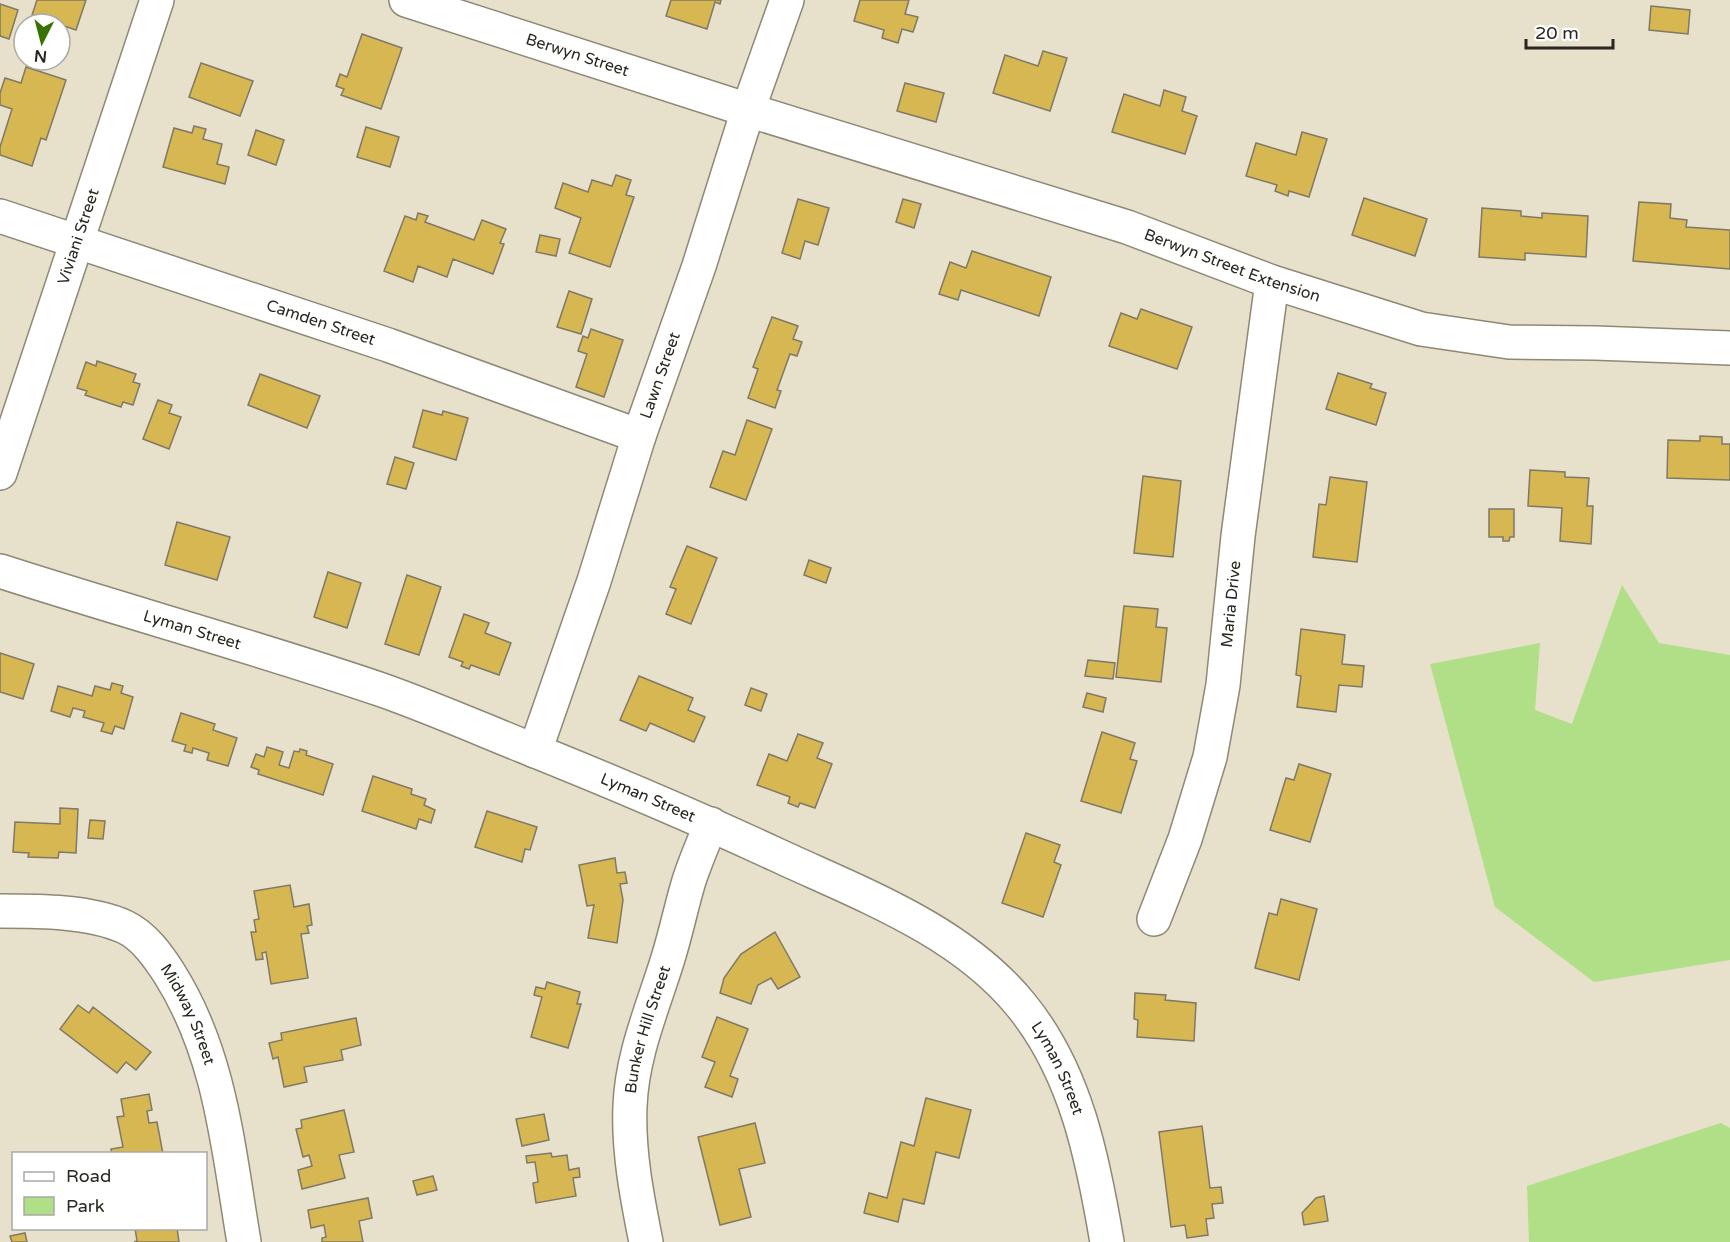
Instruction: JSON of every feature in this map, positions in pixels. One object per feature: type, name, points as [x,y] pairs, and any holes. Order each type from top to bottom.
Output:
[{"type":"street","name":"Viviani Street","points":[[0,473],[157,0]]},
{"type":"street","name":"Berwyn Street","points":[[406,0],[748,110]]},
{"type":"street","name":"Lawn Street","points":[[535,751],[594,581],[639,436],[699,266],[748,110],[787,0]]},
{"type":"street","name":"Berwyn Street Extension","points":[[748,110],[1126,227],[1272,282],[1421,329],[1509,342],[1594,342],[1730,348]]},
{"type":"street","name":"Camden Street","points":[[0,216],[75,243],[388,345],[639,436]]},
{"type":"street","name":"Maria Drive","points":[[1154,919],[1185,839],[1203,785],[1212,747],[1223,685],[1238,536],[1272,282]]},
{"type":"street","name":"Lyman Street","points":[[0,571],[384,691],[711,824],[913,920],[965,954],[994,977],[1020,1003],[1036,1024],[1063,1072],[1073,1096],[1097,1179],[1107,1242]]},
{"type":"street","name":"Bunker Hill Street","points":[[646,1242],[630,1137],[633,1072],[640,1040],[669,955],[688,882],[711,824]]},
{"type":"street","name":"Midway Street","points":[[0,911],[51,913],[104,919],[128,928],[145,942],[160,960],[185,998],[204,1041],[219,1091],[244,1242]]},
{"type":"green space","points":[[1622,585],[1659,643],[1730,655],[1730,960],[1594,982],[1495,907],[1430,664],[1540,643],[1535,710],[1572,724]]},
{"type":"green space","points":[[1721,1123],[1730,1128],[1730,1242],[1529,1242],[1527,1186]]},
{"type":"building","points":[[37,0],[86,0],[76,30],[72,29],[72,12],[33,12]]},
{"type":"building","points":[[671,0],[721,0],[720,4],[715,2],[707,29],[666,16]]},
{"type":"building","points":[[860,0],[909,0],[905,14],[918,17],[913,32],[902,29],[898,43],[882,38],[884,30],[854,21]]},
{"type":"building","points":[[0,4],[18,10],[12,12],[12,29],[9,39],[0,36]]},
{"type":"building","points":[[1651,6],[1690,10],[1688,34],[1649,30]]},
{"type":"building","points":[[362,34],[402,48],[381,109],[341,95],[344,89],[336,86],[340,74],[347,77]]},
{"type":"building","points":[[1043,51],[1067,58],[1050,111],[993,93],[1005,55],[1038,66]]},
{"type":"building","points":[[201,63],[253,81],[240,116],[189,97]]},
{"type":"building","points":[[24,72],[41,72],[66,80],[46,140],[41,138],[32,166],[0,155],[0,147],[12,109],[0,105],[0,93],[5,78],[21,83]]},
{"type":"building","points":[[905,83],[944,93],[936,122],[897,111]]},
{"type":"building","points":[[1164,90],[1186,97],[1182,111],[1197,116],[1185,154],[1112,132],[1124,94],[1160,106]]},
{"type":"building","points":[[194,126],[206,129],[203,139],[222,144],[217,164],[229,167],[225,184],[163,167],[174,128],[192,133]]},
{"type":"building","points":[[366,127],[399,137],[390,167],[357,157]]},
{"type":"building","points":[[256,130],[284,140],[276,165],[248,155]]},
{"type":"building","points":[[1302,132],[1327,139],[1309,197],[1289,191],[1288,196],[1275,191],[1277,185],[1246,176],[1256,143],[1296,155]]},
{"type":"building","points":[[616,175],[631,180],[626,195],[634,197],[610,267],[569,253],[581,218],[555,208],[563,183],[588,192],[592,180],[612,186]]},
{"type":"building","points":[[1364,198],[1427,219],[1415,256],[1352,235]]},
{"type":"building","points":[[798,199],[829,208],[818,245],[805,241],[800,259],[782,253]]},
{"type":"building","points":[[903,199],[921,204],[914,228],[896,222]]},
{"type":"building","points":[[1639,202],[1671,204],[1670,218],[1687,220],[1686,227],[1730,230],[1730,269],[1633,261]]},
{"type":"building","points":[[1482,208],[1521,211],[1521,216],[1542,218],[1542,213],[1588,216],[1586,257],[1525,253],[1525,260],[1479,257]]},
{"type":"building","points":[[418,213],[428,216],[425,222],[474,240],[482,220],[506,229],[500,243],[504,244],[493,274],[453,259],[447,277],[418,266],[413,282],[384,271],[405,216],[416,220]]},
{"type":"building","points":[[540,235],[560,239],[556,256],[536,252]]},
{"type":"building","points":[[972,251],[1051,277],[1039,316],[961,290],[958,300],[939,294],[950,262],[966,268]]},
{"type":"building","points":[[569,291],[592,299],[581,334],[557,327]]},
{"type":"building","points":[[1141,309],[1192,327],[1177,369],[1109,346],[1121,313],[1137,319]]},
{"type":"building","points":[[772,317],[798,326],[793,339],[802,342],[797,356],[790,354],[777,390],[781,391],[775,408],[748,398],[758,369],[753,367]]},
{"type":"building","points":[[591,329],[623,340],[604,397],[576,387],[587,354],[578,351],[583,336],[588,338]]},
{"type":"building","points":[[97,361],[136,374],[133,382],[140,384],[133,405],[123,402],[121,407],[85,395],[87,391],[77,388],[86,362],[96,366]]},
{"type":"building","points":[[1338,373],[1372,384],[1370,388],[1386,393],[1376,425],[1326,409]]},
{"type":"building","points":[[260,374],[320,396],[307,428],[248,405]]},
{"type":"building","points":[[158,400],[172,405],[169,413],[181,417],[169,449],[143,439]]},
{"type":"building","points":[[423,410],[442,415],[443,411],[468,418],[456,460],[413,447]]},
{"type":"building","points":[[747,420],[772,429],[746,500],[710,487],[723,451],[735,455]]},
{"type":"building","points":[[1700,436],[1722,437],[1722,444],[1730,444],[1730,480],[1667,478],[1668,440],[1700,441]]},
{"type":"building","points":[[395,457],[414,463],[406,489],[387,484]]},
{"type":"building","points":[[1530,470],[1565,472],[1565,477],[1589,478],[1587,506],[1593,506],[1591,544],[1560,541],[1562,508],[1528,506]]},
{"type":"building","points":[[1143,476],[1181,481],[1173,557],[1134,553]]},
{"type":"building","points":[[1330,477],[1367,482],[1357,562],[1313,557],[1319,504],[1326,505]]},
{"type":"building","points":[[1489,509],[1514,509],[1514,537],[1510,537],[1509,541],[1503,541],[1503,537],[1489,537]]},
{"type":"building","points":[[177,522],[230,537],[217,580],[165,565]]},
{"type":"building","points":[[687,546],[717,558],[691,624],[666,614],[676,589],[670,587]]},
{"type":"building","points":[[809,560],[831,568],[826,583],[804,575]]},
{"type":"building","points":[[328,572],[361,583],[347,628],[314,617]]},
{"type":"building","points":[[407,575],[441,587],[419,655],[385,644]]},
{"type":"building","points":[[1124,606],[1158,609],[1156,627],[1167,628],[1161,682],[1116,677]]},
{"type":"building","points":[[464,614],[489,623],[485,633],[511,643],[499,675],[471,665],[469,669],[461,666],[463,662],[449,657]]},
{"type":"building","points":[[1301,629],[1345,635],[1342,664],[1364,666],[1362,687],[1339,685],[1336,712],[1297,707],[1301,676],[1296,675]]},
{"type":"building","points":[[0,653],[34,664],[23,699],[0,692]]},
{"type":"building","points":[[1088,660],[1115,663],[1113,679],[1085,676]]},
{"type":"building","points":[[639,676],[693,698],[688,710],[705,717],[694,742],[650,723],[646,731],[620,720]]},
{"type":"building","points":[[112,683],[123,686],[121,693],[133,697],[124,729],[115,726],[112,734],[101,731],[104,723],[83,717],[85,711],[73,708],[70,717],[51,711],[58,686],[92,696],[95,686],[110,690]]},
{"type":"building","points":[[751,688],[767,694],[761,711],[745,705]]},
{"type":"building","points":[[1087,693],[1106,698],[1103,712],[1083,707]]},
{"type":"building","points":[[181,713],[215,724],[213,730],[237,738],[228,766],[207,760],[209,753],[193,748],[192,753],[184,751],[186,745],[172,741]]},
{"type":"building","points":[[1102,732],[1135,743],[1130,759],[1137,761],[1121,813],[1081,801]]},
{"type":"building","points":[[798,734],[823,743],[817,758],[832,764],[815,808],[800,803],[798,807],[788,803],[790,797],[757,785],[769,754],[787,761]]},
{"type":"building","points":[[267,747],[283,752],[279,765],[289,768],[294,751],[299,752],[300,749],[307,751],[306,755],[333,764],[323,795],[258,774],[259,770],[251,767],[256,754],[264,757]]},
{"type":"building","points":[[1299,764],[1331,774],[1310,842],[1270,830],[1286,778],[1294,780]]},
{"type":"building","points":[[373,776],[412,789],[411,794],[426,799],[424,805],[435,810],[431,823],[419,819],[416,829],[362,811]]},
{"type":"building","points":[[60,808],[78,809],[76,853],[59,852],[58,858],[28,857],[29,853],[13,852],[15,822],[60,824]]},
{"type":"building","points":[[487,811],[537,827],[530,850],[525,849],[522,862],[475,847]]},
{"type":"building","points":[[90,820],[105,821],[103,839],[88,838]]},
{"type":"building","points":[[1026,833],[1060,845],[1054,862],[1061,865],[1043,917],[1002,903]]},
{"type":"building","points":[[615,858],[617,873],[625,872],[627,883],[620,884],[623,900],[617,943],[588,938],[594,905],[587,906],[579,865]]},
{"type":"building","points":[[290,885],[294,907],[309,904],[312,925],[307,926],[309,933],[301,934],[308,978],[271,984],[266,952],[262,953],[263,959],[256,960],[251,932],[256,932],[254,920],[259,919],[254,891]]},
{"type":"building","points":[[1281,899],[1317,909],[1299,980],[1255,968],[1269,913],[1277,915]]},
{"type":"building","points":[[775,932],[800,977],[778,989],[771,978],[758,985],[751,1004],[720,993],[724,978],[741,954]]},
{"type":"building","points":[[547,982],[580,992],[577,1004],[581,1004],[568,1048],[531,1037],[542,997],[534,995],[536,987],[545,989]]},
{"type":"building","points":[[1135,993],[1166,995],[1165,1000],[1196,1003],[1194,1041],[1137,1037],[1138,1020],[1134,1019]]},
{"type":"building","points":[[78,1005],[89,1013],[93,1007],[151,1052],[136,1070],[126,1062],[117,1073],[60,1029]]},
{"type":"building","points":[[717,1017],[748,1029],[730,1076],[738,1079],[732,1097],[705,1087],[715,1062],[702,1057]]},
{"type":"building","points":[[356,1018],[361,1045],[341,1050],[343,1060],[304,1067],[307,1082],[284,1087],[278,1057],[273,1059],[269,1043],[282,1040],[281,1033]]},
{"type":"building","points":[[149,1094],[152,1110],[147,1111],[149,1123],[157,1122],[163,1152],[112,1152],[111,1149],[123,1147],[117,1117],[124,1116],[121,1099]]},
{"type":"building","points":[[926,1098],[971,1110],[959,1158],[936,1152],[924,1204],[903,1199],[898,1222],[864,1213],[869,1193],[887,1198],[901,1142],[914,1146]]},
{"type":"building","points":[[344,1110],[354,1152],[339,1155],[345,1178],[302,1189],[298,1170],[312,1166],[309,1155],[303,1157],[296,1129],[302,1128],[301,1120]]},
{"type":"building","points":[[544,1114],[549,1140],[522,1146],[516,1119]]},
{"type":"building","points":[[755,1123],[765,1163],[739,1169],[751,1217],[720,1225],[698,1137]]},
{"type":"building","points":[[1202,1126],[1210,1188],[1221,1187],[1223,1203],[1212,1204],[1214,1218],[1206,1219],[1208,1235],[1187,1238],[1185,1225],[1171,1227],[1159,1132]]},
{"type":"building","points":[[551,1153],[552,1157],[567,1155],[569,1170],[579,1168],[580,1177],[573,1178],[576,1196],[536,1203],[533,1183],[538,1182],[535,1162],[527,1163],[526,1156]]},
{"type":"building","points":[[433,1176],[437,1190],[417,1195],[413,1181]]},
{"type":"building","points":[[1324,1196],[1328,1221],[1304,1225],[1302,1213],[1316,1198]]},
{"type":"building","points":[[368,1198],[372,1218],[359,1221],[363,1242],[322,1242],[322,1238],[326,1237],[324,1225],[311,1228],[308,1210]]},
{"type":"building","points":[[135,1230],[177,1230],[179,1242],[134,1242],[137,1241]]},
{"type":"building","points":[[25,1233],[27,1242],[12,1242],[10,1236]]}]
